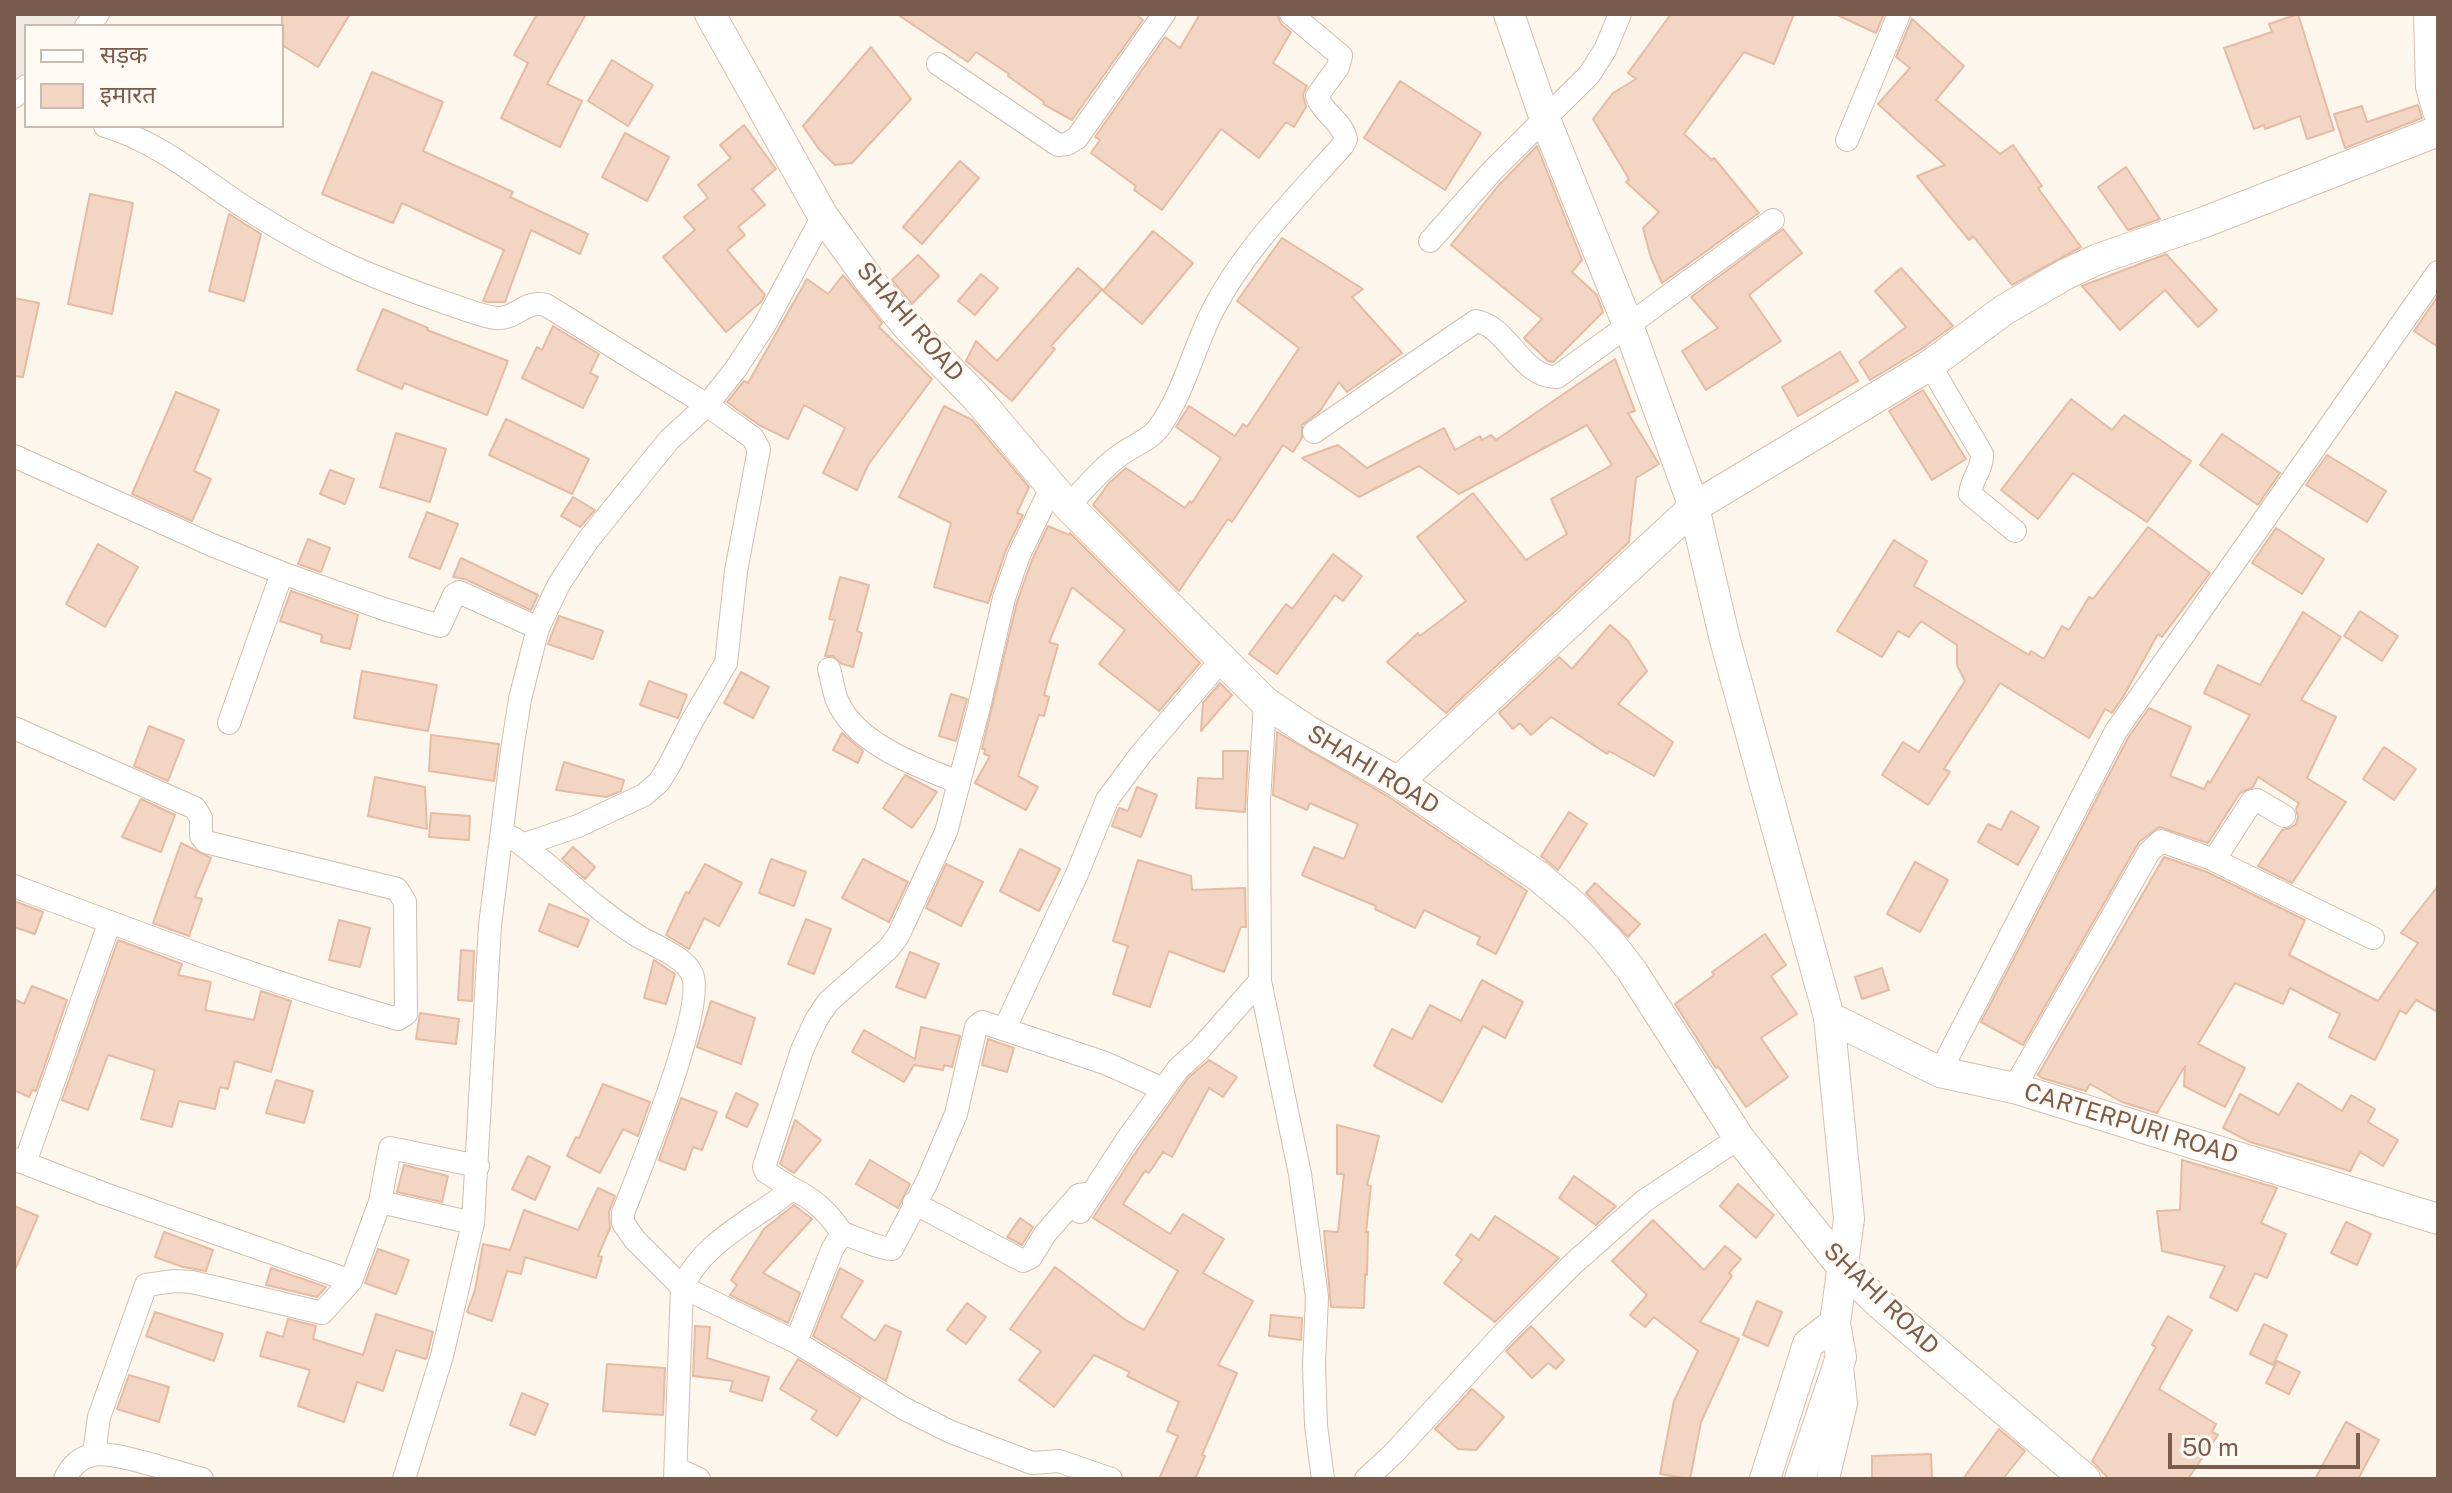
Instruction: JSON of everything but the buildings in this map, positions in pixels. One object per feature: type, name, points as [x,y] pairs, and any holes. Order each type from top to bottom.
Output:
[{"type":"street","points":[[938,64],[1058,145],[1067,144],[1077,138],[1164,14]]},
{"type":"street","points":[[1163,1089],[1105,1063],[982,1022],[976,1027],[956,1114],[927,1182],[892,1249],[885,1250],[872,1242],[842,1233],[827,1211],[807,1195],[766,1172],[764,1167],[802,1050],[828,1002],[879,960],[898,936],[946,832],[1004,598],[1019,555],[1060,496],[1148,439],[1158,429],[1173,407],[1213,310],[1230,281],[1346,139],[1342,127],[1318,102],[1317,96],[1338,67],[1341,56],[1291,14]]},
{"type":"street","points":[[1509,14],[1545,119],[1628,325],[1694,507],[1725,640],[1829,1017],[1849,1219],[1835,1323],[1846,1404],[1828,1479]]},
{"type":"street","points":[[1430,241],[1493,170],[1589,75],[1605,50],[1620,14]]},
{"type":"street","points":[[1847,140],[1899,14]]},
{"type":"street","points":[[2429,14],[2431,87],[2438,111]]},
{"type":"street","name":"SHAHI ROAD","points":[[711,15],[823,216],[870,281],[908,327],[976,397],[1060,496],[1265,702],[1308,731],[1398,782],[1538,876],[1574,906],[1607,939],[1632,971],[1739,1138],[1843,1268],[1880,1304],[2085,1479]]},
{"type":"street","points":[[110,128],[151,145],[244,207],[350,266],[402,288],[484,316],[506,318],[530,304],[546,305],[707,405],[753,438],[759,449],[736,571],[726,663],[669,766],[659,782],[644,795],[578,826],[522,845]]},
{"type":"street","points":[[1398,782],[1694,507],[1930,365],[2004,310],[2098,259],[2202,223],[2438,131]]},
{"type":"street","points":[[404,1479],[442,1356],[473,1223],[490,925],[520,699],[538,628],[559,584],[588,540],[669,440],[707,405],[735,370],[764,326],[823,216]]},
{"type":"street","points":[[1314,432],[1476,321],[1488,325],[1537,372],[1557,377],[1773,220]]},
{"type":"street","points":[[1940,1072],[2116,731],[2438,272]]},
{"type":"street","points":[[1930,365],[1982,454],[1983,462],[1972,482],[1970,494],[2015,531]]},
{"type":"street","points":[[14,456],[212,545],[432,625],[440,626],[443,623],[454,595],[459,592],[538,628]]},
{"type":"street","points":[[229,723],[282,573]]},
{"type":"street","points":[[1005,1028],[1077,874],[1107,800],[1141,754],[1223,658]]},
{"type":"street","points":[[829,669],[838,701],[875,743],[897,758],[958,782]]},
{"type":"street","points":[[1265,702],[1259,801],[1260,981],[1300,1174],[1317,1297],[1316,1426],[1323,1479]]},
{"type":"street","points":[[14,728],[195,808],[201,818],[201,836],[206,842],[397,889],[405,902],[406,1014],[398,1019],[333,1000],[109,924],[14,886]]},
{"type":"street","points":[[2212,859],[2252,801],[2257,800],[2284,816]]},
{"type":"street","points":[[502,830],[612,919],[686,965],[692,973],[695,984],[693,1006],[667,1096],[623,1213],[623,1223],[635,1240],[682,1287],[796,1342],[903,1408],[1028,1471],[1059,1461],[1111,1479]]},
{"type":"street","points":[[2014,1088],[2153,847],[2161,841],[2212,859],[2373,938]]},
{"type":"street","points":[[109,924],[20,1161],[351,1281]]},
{"type":"street","points":[[914,1203],[1023,1261],[1031,1257],[1045,1234],[1079,1195],[1085,1202],[1178,1069],[1200,1049],[1260,981]]},
{"type":"street","name":"CARTERPURI ROAD","points":[[1829,1017],[1940,1072],[2014,1088],[2435,1212]]},
{"type":"street","points":[[1366,1479],[1574,1263],[1644,1201],[1739,1138]]},
{"type":"street","points":[[94,1454],[99,1417],[146,1285],[192,1282],[322,1313],[351,1281],[380,1202],[390,1148],[478,1166]]},
{"type":"street","points":[[699,1479],[676,1474],[682,1287],[690,1271],[713,1246],[781,1199],[791,1188]]},
{"type":"street","points":[[380,1202],[473,1223]]},
{"type":"street","points":[[796,1342],[832,1250],[842,1233]]},
{"type":"street","points":[[1750,1479],[1789,1359],[1835,1323]]},
{"type":"street","points":[[1765,1479],[1808,1344]]},
{"type":"street","points":[[1800,1479],[1841,1357]]},
{"type":"street","points":[[65,1479],[80,1459],[94,1454],[202,1479]]},
{"type":"shaded area","points":[[14,14],[104,14],[92,24],[24,24],[24,79],[14,87]]}]
